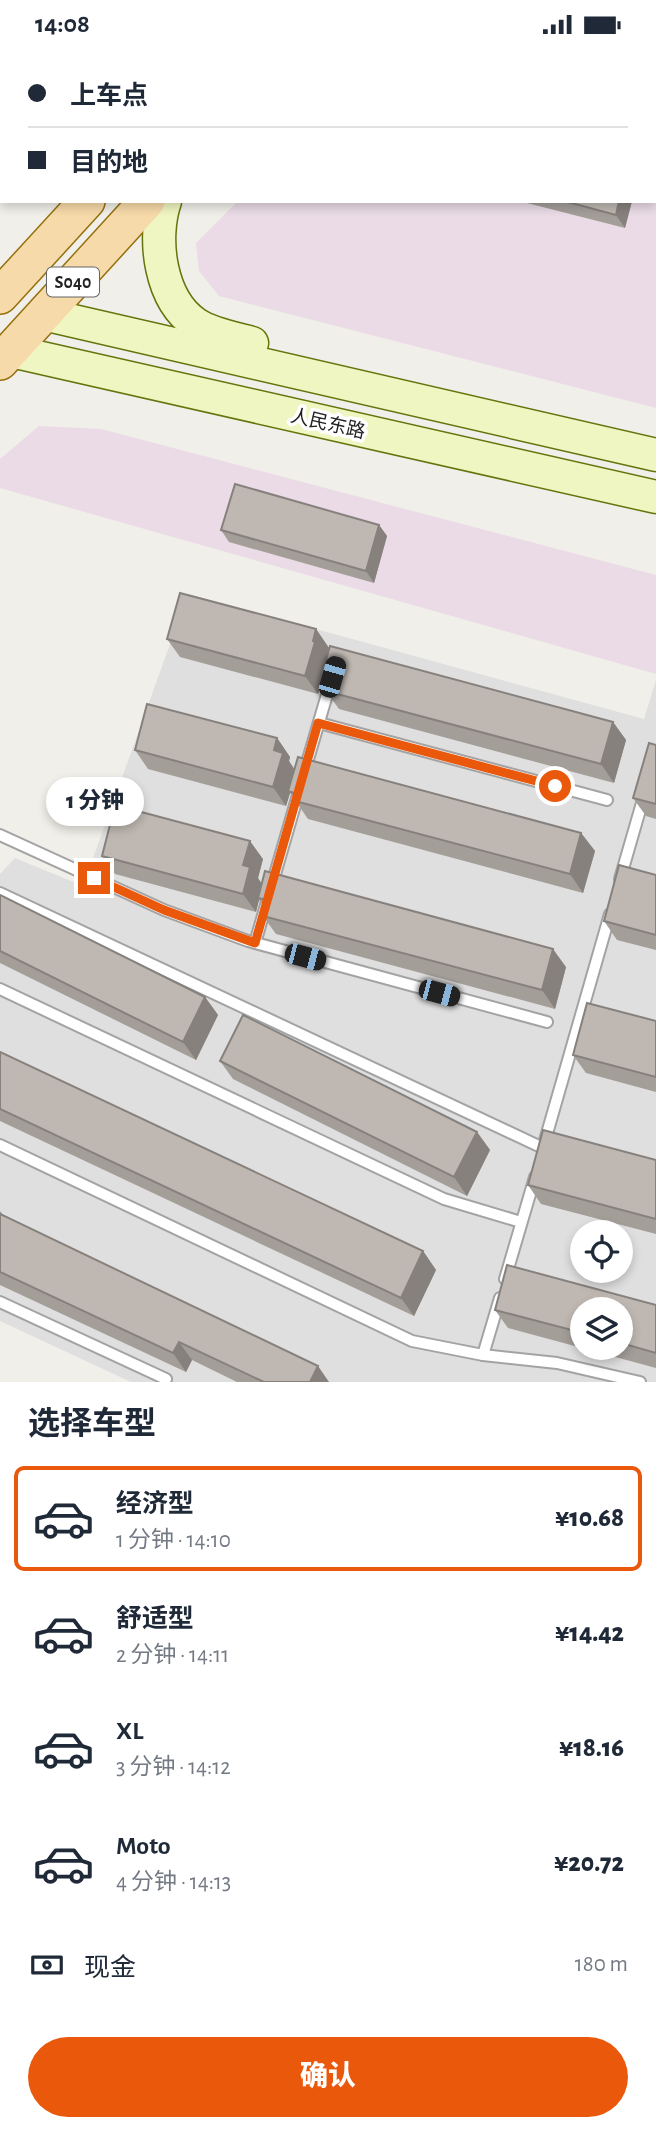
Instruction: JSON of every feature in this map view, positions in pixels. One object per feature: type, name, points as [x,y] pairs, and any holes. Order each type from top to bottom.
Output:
[{"type":"main road","name":"S040","points":[[0,296],[85,203]]},
{"type":"main road","name":"S040","points":[[4,354],[145,203]]},
{"type":"main road","points":[[164,203],[159,218],[160,255],[166,283],[175,304],[196,324],[298,355],[456,409]]},
{"type":"main road","points":[[0,308],[43,314],[656,455]]},
{"type":"main road","name":"人民东路","points":[[4,354],[656,497]]},
{"type":"lane","points":[[255,943],[335,666]]},
{"type":"lane","points":[[318,723],[607,800]]},
{"type":"lane","points":[[618,885],[649,779]]},
{"type":"lane","points":[[0,835],[164,910],[255,943],[547,1022]]},
{"type":"lane","points":[[1,895],[543,1148]]},
{"type":"lane","points":[[483,1355],[615,898]]},
{"type":"lane","points":[[0,989],[444,1199],[522,1222]]},
{"type":"lane","points":[[0,1145],[412,1342],[483,1355],[557,1363],[640,1382]]},
{"type":"lane","points":[[0,1302],[166,1379]]},
{"type":"shaded area","points":[[236,203],[656,203],[656,408],[219,296],[199,271],[196,243]]},
{"type":"shaded area","points":[[39,426],[101,429],[656,575],[656,674],[0,488],[0,459]]},
{"type":"shaded area","points":[[188,594],[644,719],[656,680],[656,1382],[131,1382],[0,1321],[0,874],[15,858],[83,886]]},
{"type":"building","points":[[571,203],[619,203],[616,215]]},
{"type":"building","points":[[235,484],[379,525],[366,571],[221,530]]},
{"type":"building","points":[[180,593],[316,629],[305,676],[167,639]]},
{"type":"building","points":[[330,646],[613,722],[601,764],[326,691],[328,682],[320,680]]},
{"type":"building","points":[[147,704],[277,738],[274,750],[283,753],[273,787],[135,750]]},
{"type":"building","points":[[649,743],[656,745],[656,804],[633,798]]},
{"type":"building","points":[[298,757],[581,833],[570,874],[295,801],[297,794],[288,791]]},
{"type":"building","points":[[115,805],[250,841],[243,865],[250,867],[243,894],[102,856]]},
{"type":"building","points":[[619,865],[656,875],[656,935],[604,921]]},
{"type":"building","points":[[265,871],[553,949],[542,990],[263,916],[267,900],[258,898]]},
{"type":"building","points":[[0,895],[205,997],[183,1042],[0,951]]},
{"type":"building","points":[[587,1003],[656,1021],[656,1077],[573,1055]]},
{"type":"building","points":[[243,1015],[477,1132],[454,1177],[220,1061]]},
{"type":"building","points":[[0,1052],[423,1251],[401,1298],[0,1109]]},
{"type":"building","points":[[543,1130],[656,1160],[656,1219],[528,1185]]},
{"type":"building","points":[[0,1214],[318,1366],[310,1382],[264,1382],[179,1342],[173,1353],[0,1272]]},
{"type":"building","points":[[507,1265],[626,1297],[570,1297],[570,1330],[495,1310]]},
{"type":"building","points":[[633,1299],[656,1305],[656,1353],[633,1346]]},
{"type":"route","points":[[94,878],[164,910],[255,943],[318,723],[555,786]]}]
